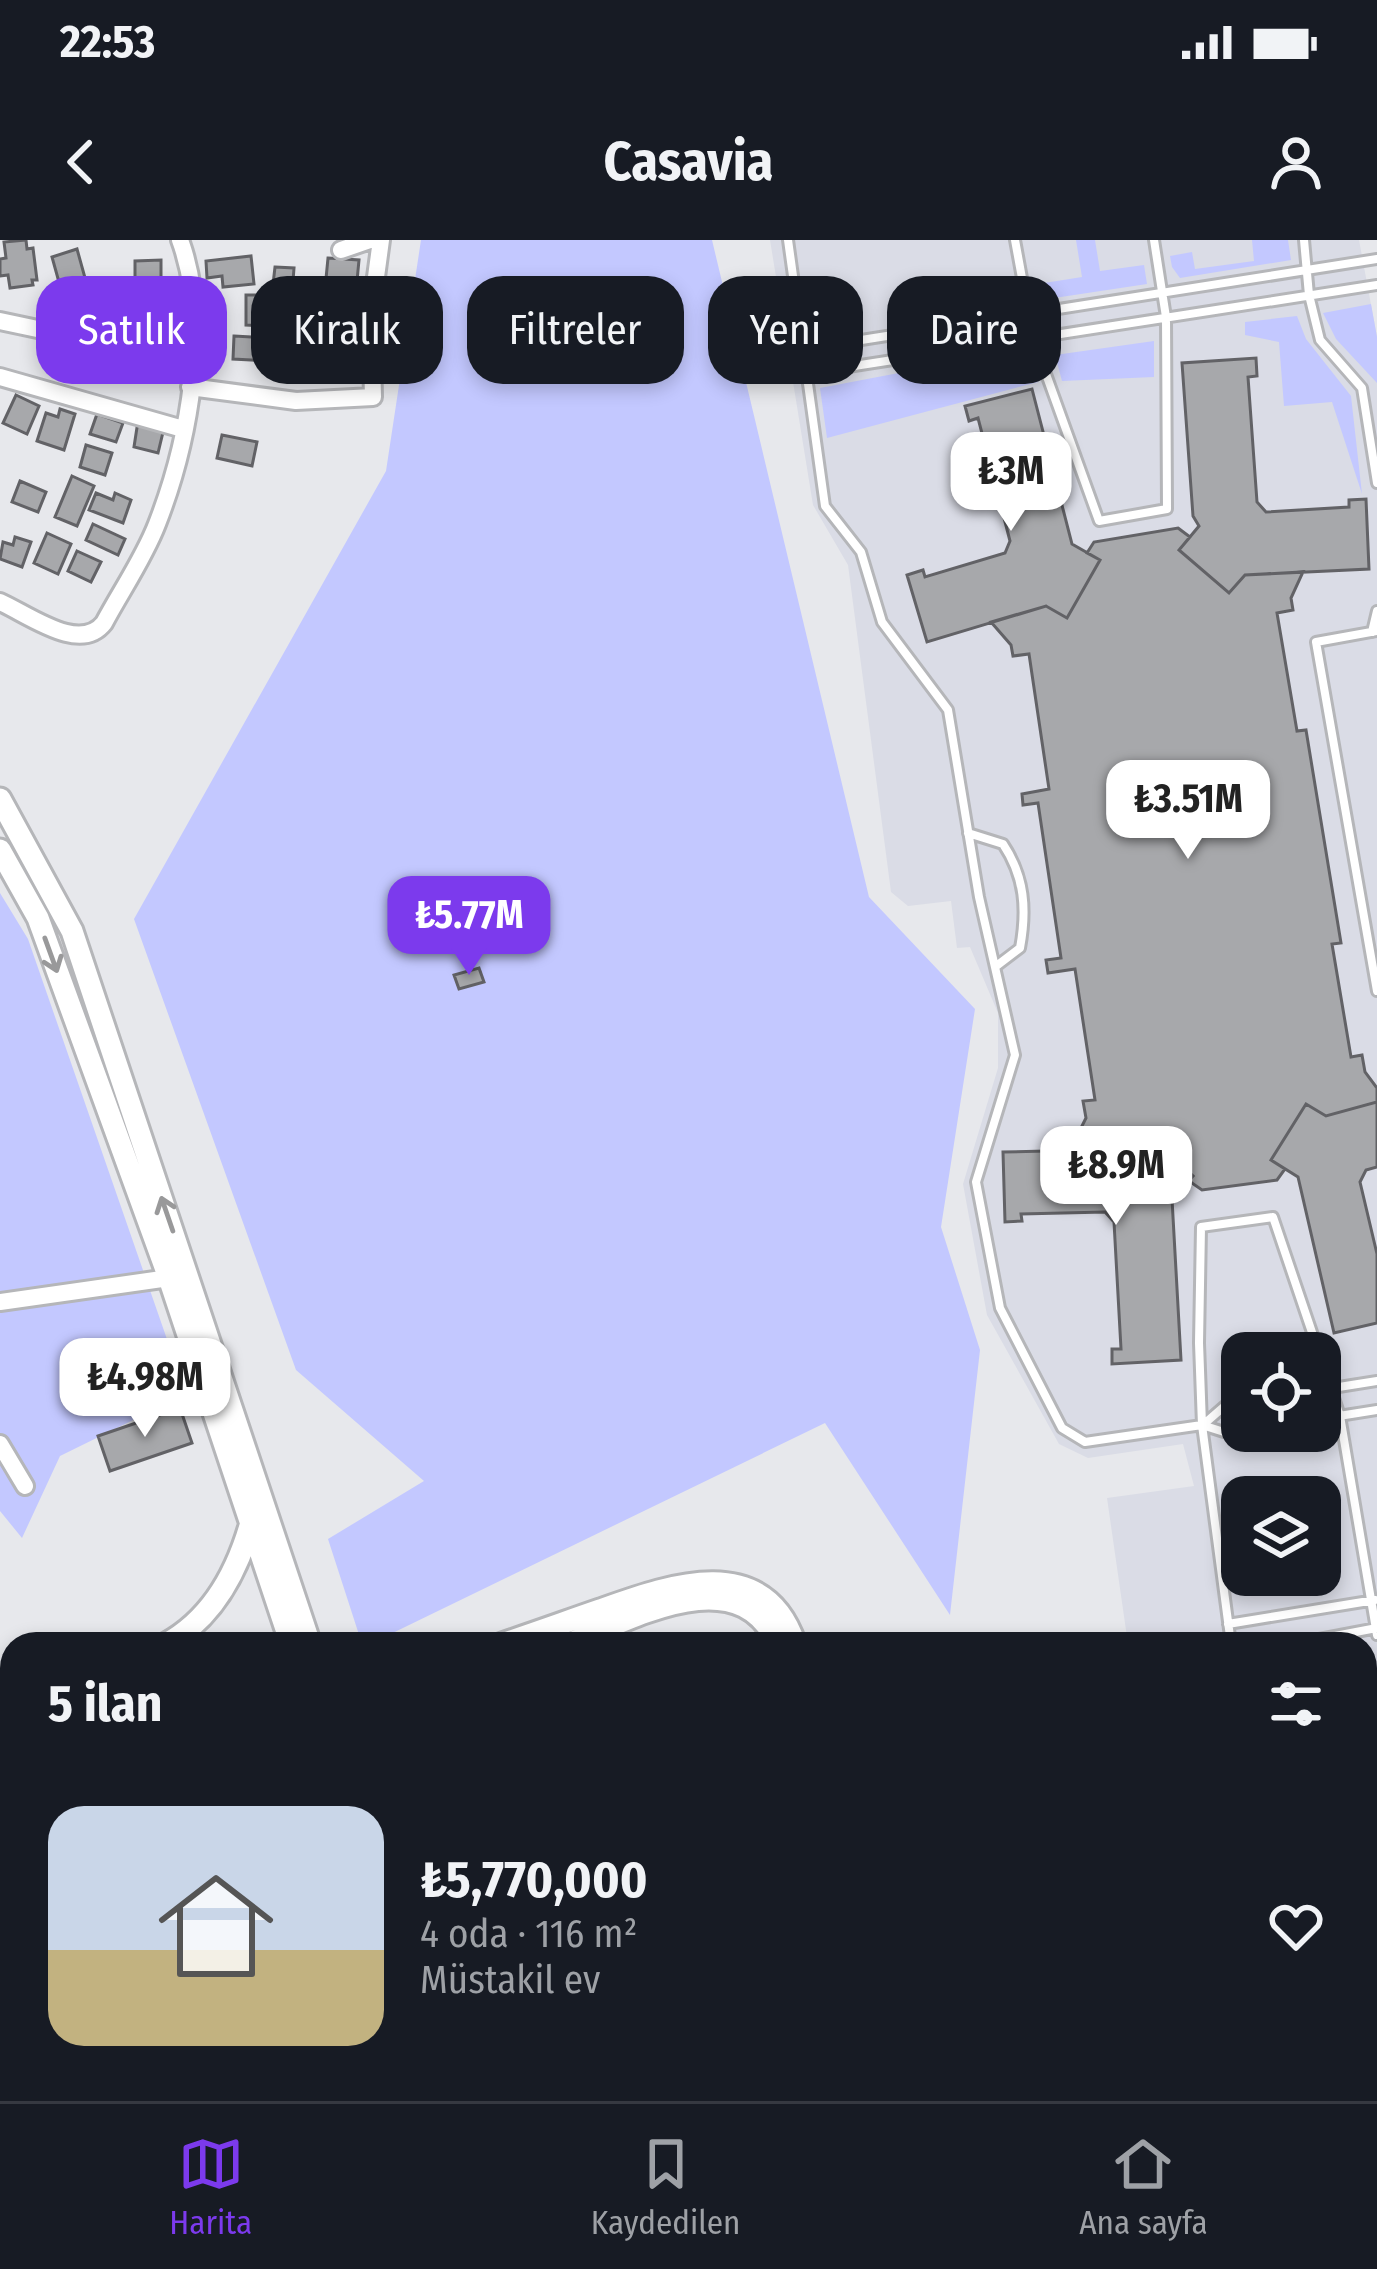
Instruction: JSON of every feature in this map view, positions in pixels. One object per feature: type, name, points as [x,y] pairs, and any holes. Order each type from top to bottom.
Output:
[{"type":"street","points":[[180,240],[188,276]]},
{"type":"street","points":[[341,250],[370,240]]},
{"type":"street","points":[[190,388],[296,401],[374,397],[371,314],[381,240]]},
{"type":"street","points":[[0,321],[36,329]]},
{"type":"street","points":[[0,377],[183,429]]},
{"type":"street","points":[[0,602],[73,637],[98,630],[156,528],[172,480],[191,384]]},
{"type":"street","points":[[0,799],[72,931],[306,1632]]},
{"type":"street","points":[[0,850],[38,918],[169,1278],[287,1632]]},
{"type":"street","points":[[0,1302],[169,1278]]},
{"type":"street","points":[[0,1444],[25,1486]]},
{"type":"street","points":[[181,1632],[212,1606],[240,1561],[251,1524]]},
{"type":"street","points":[[537,1632],[678,1583],[712,1582],[742,1586],[788,1622],[791,1632]]},
{"type":"street","points":[[599,1632],[675,1602],[710,1597],[756,1613],[773,1632]]},
{"type":"lane","points":[[788,240],[793,276]]},
{"type":"lane","points":[[1016,240],[1022,276]]},
{"type":"lane","points":[[1050,384],[1099,521],[1167,509],[1166,317],[1154,240]]},
{"type":"lane","points":[[1304,240],[1309,296],[1320,340],[1362,388],[1377,483]]},
{"type":"lane","points":[[1061,309],[1377,260]]},
{"type":"lane","points":[[1061,334],[1377,285]]},
{"type":"lane","points":[[809,384],[825,506],[861,552],[881,622],[947,710],[1015,1055],[976,1182],[1000,1308],[1063,1428],[1085,1442],[1202,1425],[1221,1431]]},
{"type":"lane","points":[[1377,611],[1374,632],[1316,642],[1377,991]]},
{"type":"lane","points":[[968,833],[1003,844],[1018,867],[1025,917],[1020,948],[995,967]]},
{"type":"lane","points":[[1229,1632],[1202,1425],[1201,1227],[1274,1217],[1312,1332]]},
{"type":"lane","points":[[1341,1387],[1377,1381]]},
{"type":"lane","points":[[1202,1425],[1221,1409]]},
{"type":"lane","points":[[1341,1416],[1377,1410]]},
{"type":"lane","points":[[1341,1421],[1377,1630]]},
{"type":"lane","points":[[1228,1624],[1374,1600]]},
{"type":"shaded area","points":[[421,240],[712,240],[721,276],[708,276],[708,384],[746,384],[869,897],[975,1009],[941,1227],[980,1350],[950,1615],[825,1423],[395,1632],[358,1632],[328,1539],[424,1481],[296,1370],[134,919],[386,471],[399,384],[443,384],[443,276],[416,276]]},
{"type":"shaded area","points":[[770,240],[1359,240],[1377,337],[1377,1632],[1126,1632],[1107,1498],[1194,1486],[1183,1444],[1088,1458],[1059,1444],[987,1315],[963,1184],[998,1068],[998,1013],[970,947],[957,948],[951,901],[908,906],[891,892],[848,565],[813,505],[793,384],[863,384],[863,276],[776,276]]},
{"type":"shaded area","points":[[1076,240],[1095,240],[1100,271],[1144,265],[1147,284],[1061,297],[1061,280],[1082,277]]},
{"type":"shaded area","points":[[1252,240],[1288,240],[1291,260],[1180,278],[1172,267],[1170,256],[1192,252],[1195,269],[1254,261]]},
{"type":"shaded area","points":[[1371,304],[1377,383],[1336,339],[1323,313]]},
{"type":"shaded area","points":[[1297,316],[1306,339],[1351,396],[1362,494],[1332,402],[1284,406],[1279,342],[1245,335],[1245,322]]},
{"type":"shaded area","points":[[1154,341],[1154,377],[1062,381],[1061,354]]},
{"type":"shaded area","points":[[887,375],[887,384],[1030,384],[827,438],[820,388],[863,384],[863,380]]},
{"type":"shaded area","points":[[0,893],[28,939],[186,1394],[60,1456],[22,1538],[0,1511]]},
{"type":"building","points":[[26,240],[27,249],[33,248],[33,285],[10,288],[8,275],[0,276],[0,259],[6,258],[4,242]]},
{"type":"building","points":[[77,249],[84,276],[57,276],[52,257]]},
{"type":"building","points":[[251,256],[251,284],[227,287],[227,276],[207,276],[206,261]]},
{"type":"building","points":[[328,258],[359,260],[358,276],[326,276]]},
{"type":"building","points":[[161,260],[161,276],[135,276],[135,261]]},
{"type":"building","points":[[275,267],[294,268],[293,276],[274,276]]},
{"type":"building","points":[[246,295],[251,295],[251,325],[246,325]]},
{"type":"building","points":[[234,336],[251,337],[251,360],[233,359]]},
{"type":"building","points":[[1256,358],[1257,376],[1248,377],[1257,502],[1266,512],[1349,507],[1349,500],[1366,499],[1369,569],[1245,575],[1229,593],[1179,550],[1199,526],[1193,516],[1182,363]]},
{"type":"building","points":[[1032,389],[1072,544],[1100,560],[1067,618],[1046,606],[927,642],[907,575],[923,570],[925,577],[1005,553],[1010,541],[978,418],[969,421],[965,406]]},
{"type":"building","points":[[16,395],[39,406],[27,434],[3,423]]},
{"type":"building","points":[[60,409],[75,414],[64,450],[37,441],[46,413],[58,417]]},
{"type":"building","points":[[97,414],[123,423],[116,442],[90,434]]},
{"type":"building","points":[[138,421],[164,428],[158,453],[134,447]]},
{"type":"building","points":[[222,435],[257,442],[252,466],[217,458]]},
{"type":"building","points":[[86,445],[112,453],[105,475],[80,467]]},
{"type":"building","points":[[72,476],[94,486],[77,526],[55,517]]},
{"type":"building","points":[[20,481],[46,492],[38,512],[12,502]]},
{"type":"building","points":[[96,493],[113,500],[115,493],[131,500],[123,523],[89,510]]},
{"type":"building","points":[[93,524],[125,539],[118,555],[86,540]]},
{"type":"building","points":[[1178,528],[1190,537],[1179,550],[1229,593],[1245,575],[1303,572],[1291,598],[1293,610],[1277,613],[1297,731],[1306,730],[1341,943],[1332,944],[1351,1057],[1362,1055],[1365,1072],[1377,1088],[1377,1102],[1326,1116],[1306,1104],[1271,1160],[1285,1169],[1277,1180],[1202,1190],[1144,1131],[1128,1149],[1070,1150],[1086,1118],[1083,1101],[1095,1100],[1075,969],[1048,973],[1046,960],[1061,958],[1038,803],[1023,805],[1022,794],[1049,789],[1029,654],[1013,656],[1011,645],[991,622],[1046,606],[1067,618],[1100,560],[1087,553],[1094,542]]},
{"type":"building","points":[[47,533],[71,544],[58,574],[34,563]]},
{"type":"building","points":[[15,537],[31,542],[22,567],[0,559],[3,542],[13,545]]},
{"type":"building","points":[[77,551],[101,562],[91,582],[68,571]]},
{"type":"building","points":[[479,968],[484,982],[459,989],[454,975]]},
{"type":"building","points":[[1377,1102],[1377,1167],[1366,1170],[1360,1182],[1377,1254],[1377,1323],[1338,1332],[1334,1332],[1298,1177],[1271,1160],[1306,1104],[1326,1116]]},
{"type":"building","points":[[1144,1131],[1193,1176],[1172,1199],[1181,1360],[1112,1364],[1112,1349],[1121,1349],[1114,1222],[1105,1212],[1021,1214],[1022,1221],[1005,1222],[1003,1152],[1128,1149]]},
{"type":"building","points":[[180,1408],[192,1443],[110,1471],[98,1436]]}]
